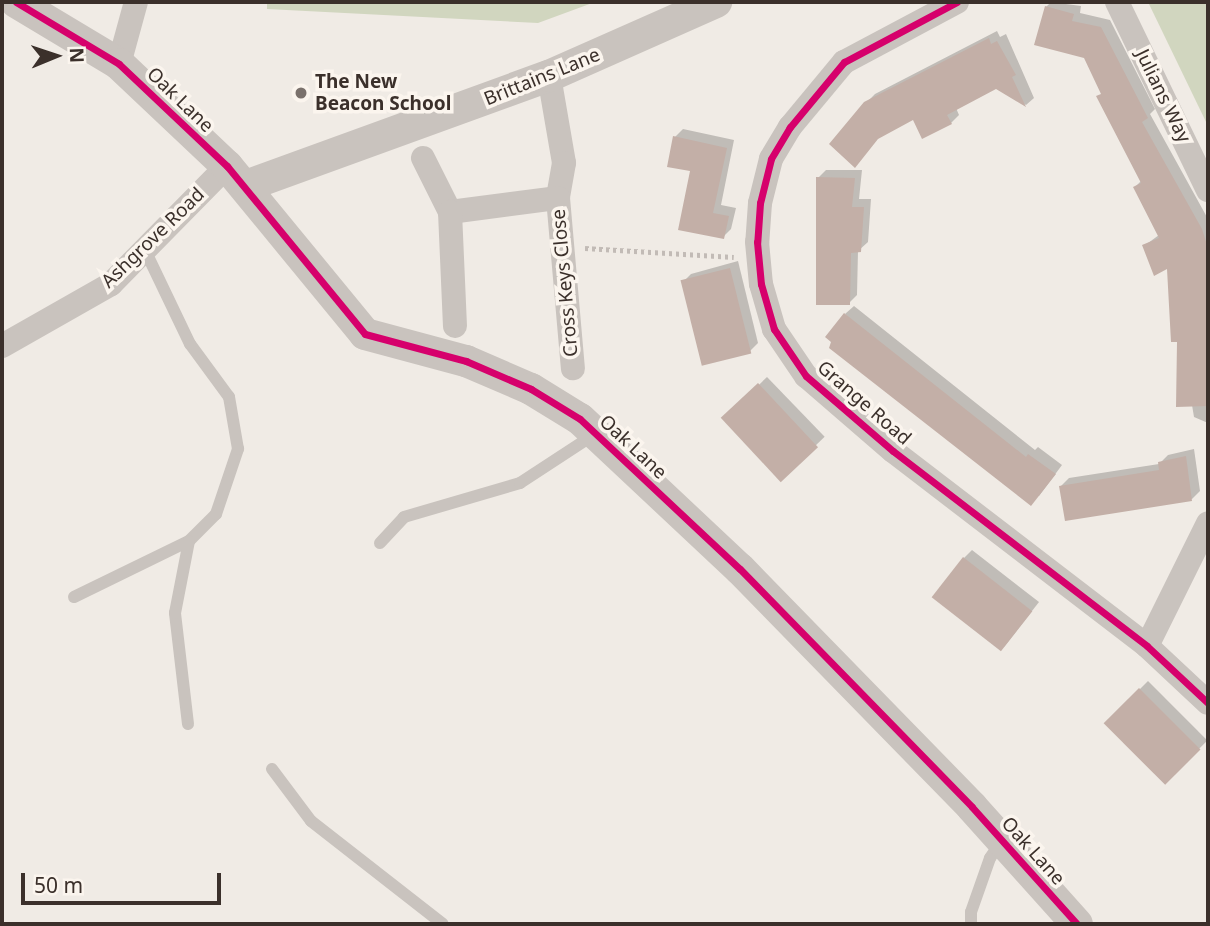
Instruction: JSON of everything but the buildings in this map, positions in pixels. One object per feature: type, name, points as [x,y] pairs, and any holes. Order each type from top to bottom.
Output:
[{"type":"street","name":"Oak Lane","points":[[16,2],[119,64],[237,176],[365,334],[466,361],[520,385],[580,419],[740,569],[1002,841],[1077,924]]},
{"type":"street","points":[[119,64],[136,2]]},
{"type":"street","name":"Grange Road","points":[[957,2],[844,62],[790,127],[771,159],[760,202],[759,259],[761,284],[774,330],[806,376],[893,451],[1147,646],[1208,703]]},
{"type":"street","name":"Julians Way","points":[[1117,2],[1208,190]]},
{"type":"street","name":"Brittains Lane","points":[[237,176],[549,76],[712,3]]},
{"type":"street","name":"Cross Keys Close","points":[[549,76],[565,163],[558,198],[565,247],[573,368]]},
{"type":"street","points":[[423,158],[450,212],[455,326]]},
{"type":"street","name":"Ashgrove Road","points":[[2,346],[111,284],[145,250],[237,176]]},
{"type":"street","name":"Cross Keys Close","points":[[450,212],[558,198]]},
{"type":"street","points":[[1147,646],[1208,523]]},
{"type":"lane","points":[[74,597],[189,541],[216,514],[238,449],[229,397],[190,344],[145,250]]},
{"type":"lane","points":[[380,543],[404,517],[520,483],[595,434]]},
{"type":"lane","points":[[188,724],[174,613],[189,541]]},
{"type":"lane","points":[[272,769],[311,821],[443,924]]},
{"type":"lane","points":[[971,924],[971,912],[990,858],[1002,841]]},
{"type":"path","points":[[565,247],[759,259]]},
{"type":"green space","points":[[267,2],[595,2],[538,23],[267,9]]},
{"type":"green space","points":[[1148,2],[1208,2],[1208,126]]},
{"type":"cycle path","points":[[16,2],[119,64],[227,166],[365,334],[466,361],[531,389],[580,419],[740,569],[972,807],[1077,924]]},
{"type":"cycle path","points":[[957,2],[844,62],[790,127],[771,159],[760,203],[757,242],[761,284],[774,329],[806,376],[893,451],[1147,646],[1208,703]]},
{"type":"place","name":"The New Beacon School","points":[[301,93]]}]
